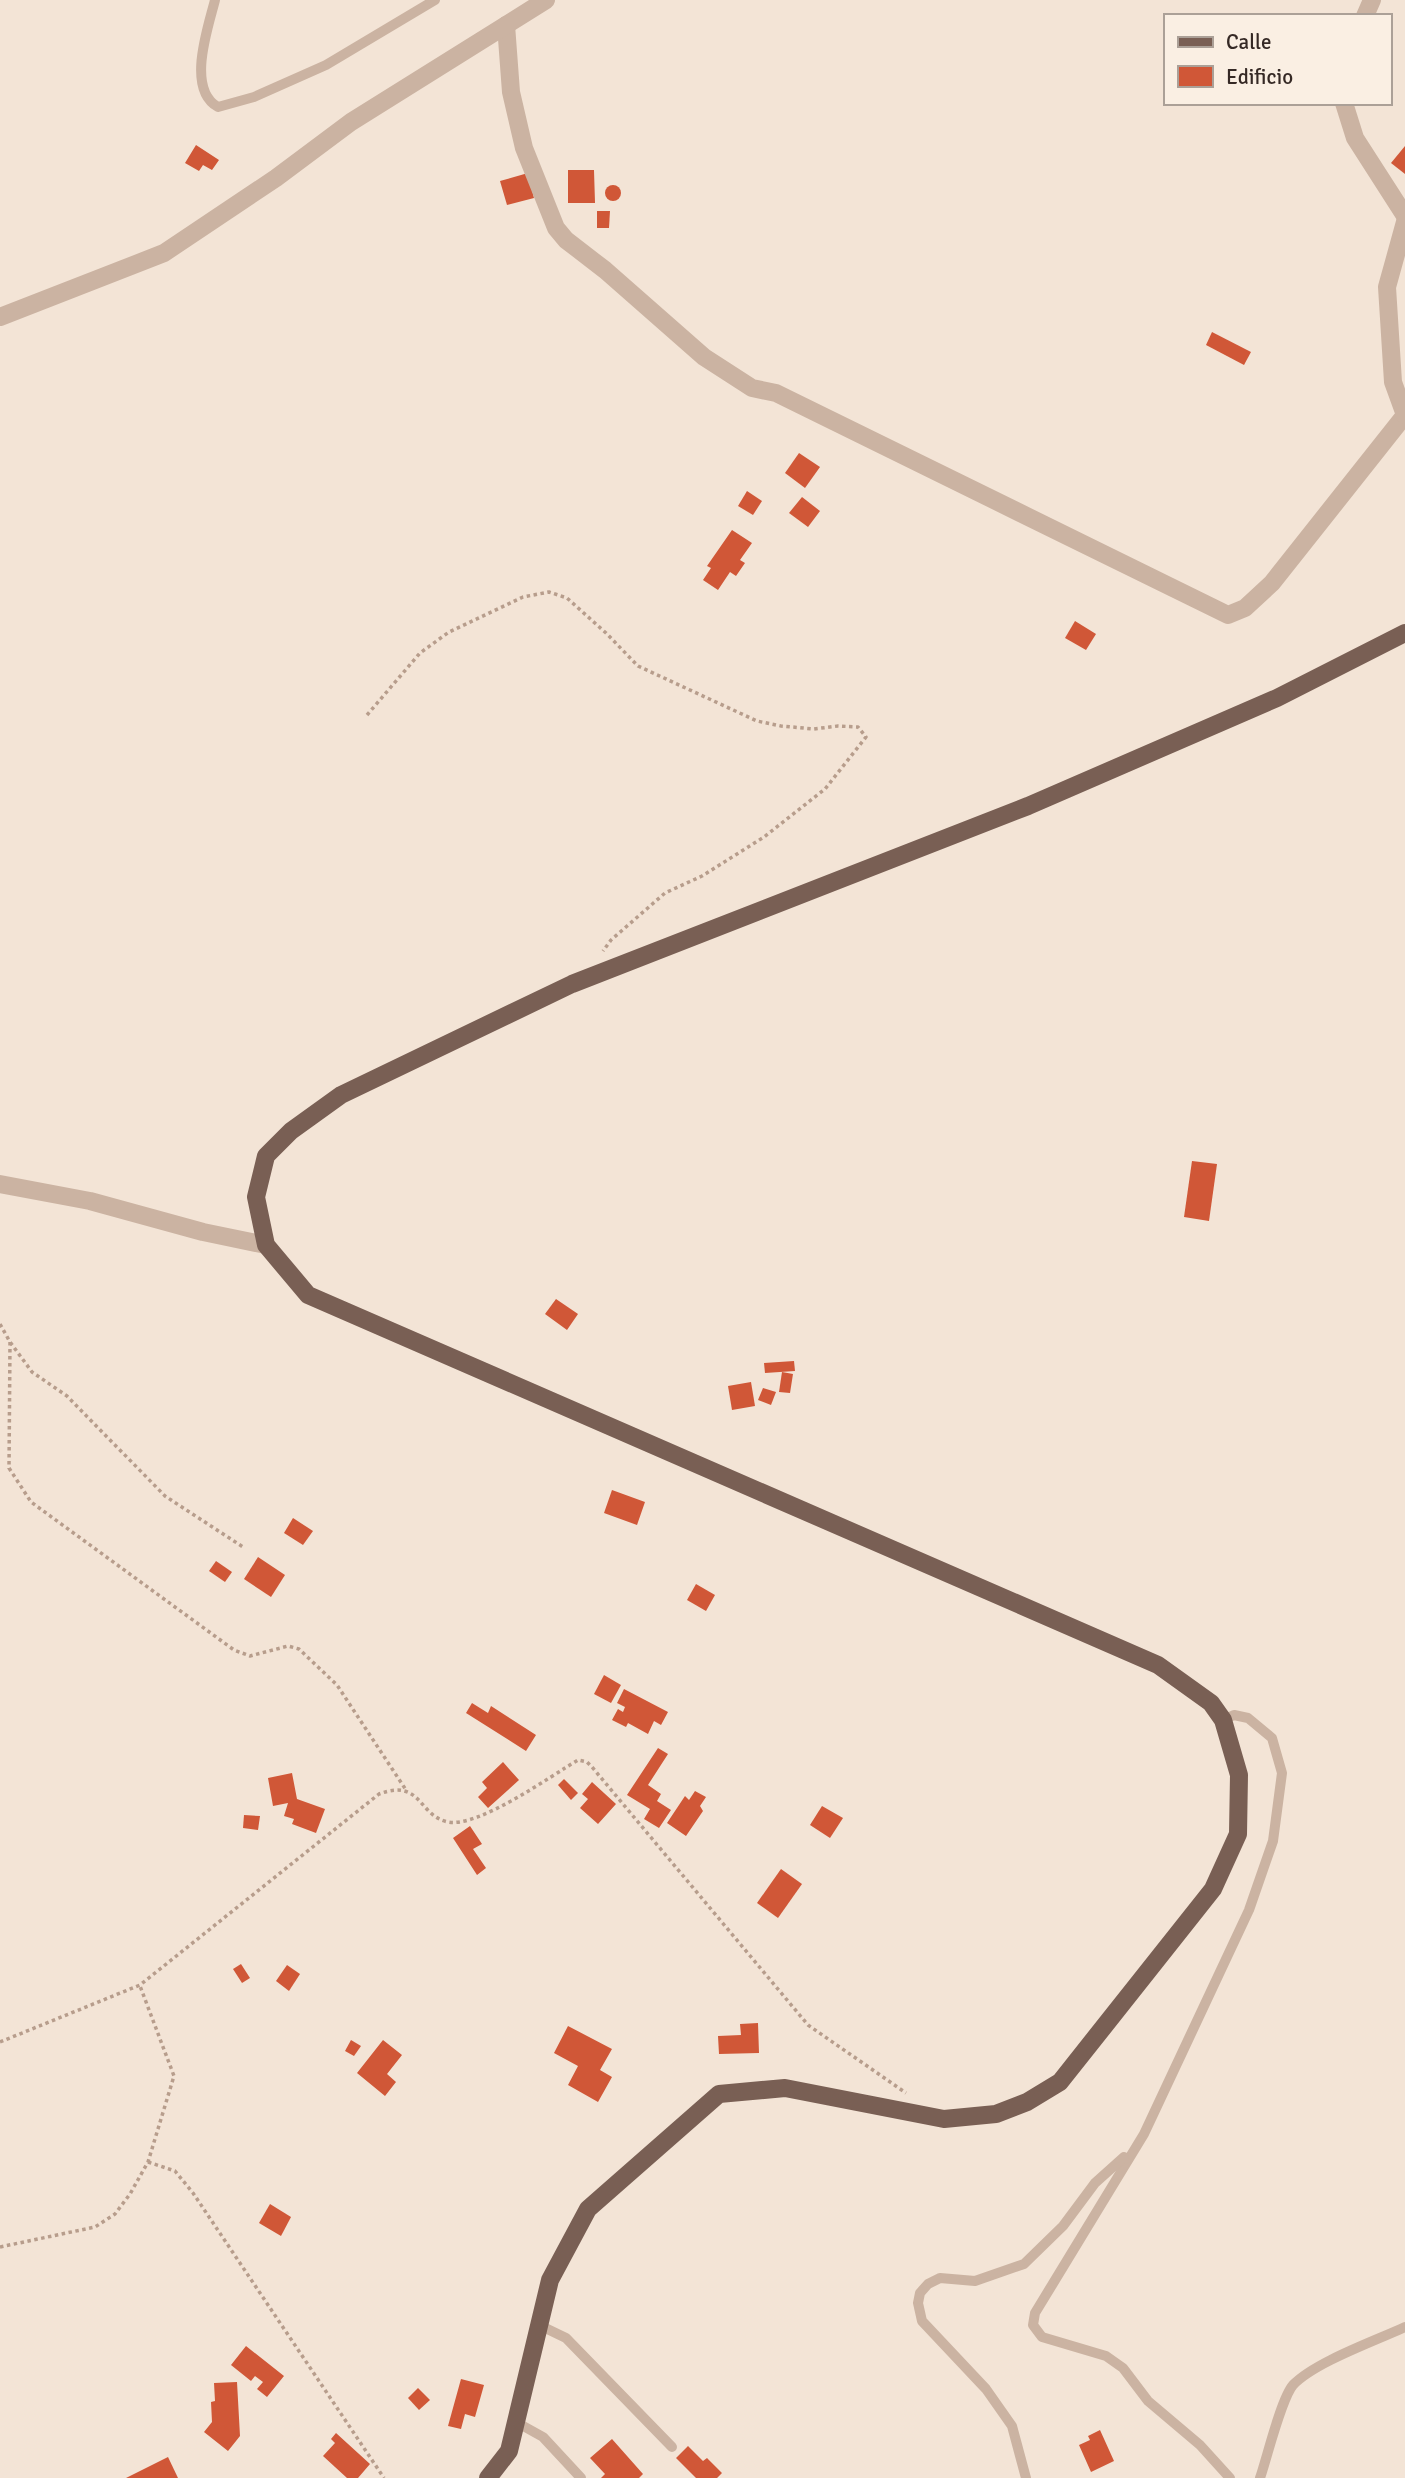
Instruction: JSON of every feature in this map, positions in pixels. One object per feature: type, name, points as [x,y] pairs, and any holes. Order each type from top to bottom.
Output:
[{"type":"main road","points":[[488,2478],[509,2451],[550,2280],[588,2209],[719,2094],[785,2088],[944,2119],[996,2114],[1027,2102],[1060,2082],[1213,1889],[1238,1834],[1239,1775],[1223,1720],[1212,1703],[1158,1665],[308,1295],[266,1245],[257,1197],[266,1156],[291,1131],[341,1095],[589,977],[1028,806],[1277,698],[1404,634]]},
{"type":"street","points":[[0,317],[164,253],[276,178],[351,122],[546,0]]},
{"type":"street","points":[[506,25],[511,92],[524,148],[556,228],[566,240],[605,270],[704,357],[752,388],[776,393],[1228,615],[1245,608],[1272,583],[1405,415],[1393,382],[1387,287],[1405,222]]},
{"type":"street","points":[[1345,105],[1356,138],[1405,216]]},
{"type":"street","points":[[0,1184],[90,1201],[203,1232],[266,1245]]},
{"type":"lane","points":[[215,0],[201,58],[204,93],[209,102],[218,107],[254,97],[327,65],[435,0]]},
{"type":"lane","points":[[1223,1720],[1234,1715],[1248,1718],[1272,1738],[1282,1773],[1273,1841],[1250,1910],[1144,2134],[1035,2313],[1033,2325],[1042,2337],[1106,2356],[1123,2368],[1148,2401],[1200,2445],[1230,2478]]},
{"type":"lane","points":[[1026,2478],[1012,2427],[986,2389],[922,2321],[918,2303],[920,2293],[928,2284],[940,2278],[975,2281],[1024,2264],[1063,2227],[1095,2183],[1116,2166],[1144,2134]]},
{"type":"lane","points":[[540,2325],[566,2338],[672,2447]]},
{"type":"lane","points":[[1260,2478],[1292,2386],[1319,2367],[1405,2327]]},
{"type":"lane","points":[[516,2422],[542,2437],[581,2478]]},
{"type":"path","points":[[367,715],[420,653],[449,632],[523,597],[549,592],[567,598],[638,666],[757,721],[814,729],[858,727],[866,737],[825,789],[764,837],[702,876],[665,892],[611,940],[589,977]]},
{"type":"path","points":[[0,1324],[32,1372],[67,1396],[165,1496],[243,1547]]},
{"type":"path","points":[[10,1342],[9,1468],[32,1502],[234,1650],[250,1656],[288,1646],[299,1649],[337,1685],[407,1791],[439,1819],[457,1822],[489,1813],[578,1760],[586,1762],[808,2025],[910,2095]]},
{"type":"path","points":[[0,2042],[140,1985],[379,1794],[393,1789],[407,1791]]},
{"type":"path","points":[[0,2247],[95,2227],[116,2214],[148,2162],[174,2076],[140,1985]]},
{"type":"path","points":[[148,2162],[175,2171],[193,2193],[384,2478]]},
{"type":"building","points":[[196,145],[219,160],[212,170],[203,165],[199,171],[185,163]]},
{"type":"building","points":[[1405,146],[1405,174],[1391,163]]},
{"type":"building","points":[[568,170],[594,170],[595,203],[568,203]]},
{"type":"building","points":[[528,173],[534,198],[507,205],[500,181]]},
{"type":"building","points":[[613,185],[619,187],[619,199],[613,201],[607,199],[605,193],[607,187]]},
{"type":"building","points":[[597,211],[610,211],[609,228],[597,228]]},
{"type":"building","points":[[1212,332],[1251,352],[1244,365],[1206,345]]},
{"type":"building","points":[[799,453],[820,467],[805,488],[785,473]]},
{"type":"building","points":[[747,491],[762,501],[753,515],[738,506]]},
{"type":"building","points":[[802,497],[820,511],[808,527],[789,513]]},
{"type":"building","points":[[732,530],[752,543],[740,560],[745,563],[736,576],[730,572],[718,590],[703,580],[711,568],[707,566]]},
{"type":"building","points":[[1075,621],[1096,634],[1086,650],[1065,638]]},
{"type":"building","points":[[1192,1161],[1217,1164],[1209,1221],[1184,1217]]},
{"type":"building","points":[[556,1299],[578,1314],[567,1330],[545,1314]]},
{"type":"building","points":[[794,1361],[795,1371],[765,1373],[764,1363]]},
{"type":"building","points":[[782,1372],[793,1374],[790,1393],[779,1392]]},
{"type":"building","points":[[751,1382],[755,1406],[732,1410],[728,1386]]},
{"type":"building","points":[[763,1388],[776,1392],[771,1405],[758,1400]]},
{"type":"building","points":[[612,1490],[645,1502],[637,1525],[604,1513]]},
{"type":"building","points":[[293,1518],[313,1531],[303,1545],[284,1533]]},
{"type":"building","points":[[258,1557],[285,1575],[271,1597],[244,1579]]},
{"type":"building","points":[[216,1561],[232,1572],[225,1582],[209,1571]]},
{"type":"building","points":[[696,1584],[715,1595],[706,1611],[687,1600]]},
{"type":"building","points":[[604,1675],[621,1685],[611,1703],[594,1694]]},
{"type":"building","points":[[624,1689],[668,1712],[661,1725],[654,1721],[648,1734],[628,1723],[626,1727],[612,1720],[618,1709],[623,1712],[625,1707],[617,1703]]},
{"type":"building","points":[[472,1703],[488,1713],[491,1706],[536,1735],[526,1751],[466,1713]]},
{"type":"building","points":[[658,1748],[668,1754],[648,1785],[661,1794],[657,1801],[671,1810],[659,1828],[644,1819],[650,1809],[627,1795]]},
{"type":"building","points":[[503,1762],[519,1780],[488,1808],[478,1797],[487,1788],[482,1782]]},
{"type":"building","points":[[292,1773],[297,1799],[325,1809],[316,1833],[292,1824],[294,1819],[284,1816],[288,1803],[273,1806],[268,1778]]},
{"type":"building","points":[[564,1779],[578,1793],[571,1800],[558,1785]]},
{"type":"building","points":[[592,1782],[616,1804],[598,1824],[580,1808],[588,1799],[582,1794]]},
{"type":"building","points":[[695,1791],[706,1797],[700,1806],[703,1811],[686,1836],[667,1823],[685,1796],[689,1800]]},
{"type":"building","points":[[822,1806],[843,1818],[830,1838],[810,1825]]},
{"type":"building","points":[[244,1815],[260,1816],[258,1830],[243,1828]]},
{"type":"building","points":[[470,1826],[482,1844],[473,1849],[486,1868],[477,1875],[453,1838]]},
{"type":"building","points":[[781,1869],[802,1884],[778,1918],[757,1903]]},
{"type":"building","points":[[241,1964],[250,1978],[242,1983],[233,1969]]},
{"type":"building","points":[[287,1965],[300,1974],[289,1991],[276,1981]]},
{"type":"building","points":[[758,2023],[759,2053],[719,2054],[718,2036],[741,2035],[740,2024]]},
{"type":"building","points":[[568,2026],[612,2049],[600,2070],[612,2077],[598,2102],[568,2085],[578,2066],[554,2053]]},
{"type":"building","points":[[351,2040],[361,2046],[354,2056],[345,2051]]},
{"type":"building","points":[[383,2040],[402,2055],[387,2074],[396,2082],[385,2096],[357,2073]]},
{"type":"building","points":[[270,2204],[291,2217],[281,2236],[259,2223]]},
{"type":"building","points":[[246,2346],[284,2376],[267,2397],[257,2389],[263,2382],[255,2376],[251,2381],[231,2365]]},
{"type":"building","points":[[461,2379],[484,2385],[475,2417],[465,2414],[461,2429],[448,2426]]},
{"type":"building","points":[[237,2382],[240,2436],[228,2451],[204,2432],[212,2422],[214,2383]]},
{"type":"building","points":[[418,2388],[430,2400],[419,2410],[408,2398]]},
{"type":"building","points":[[1100,2430],[1114,2461],[1091,2472],[1079,2445],[1090,2440],[1088,2436]]},
{"type":"building","points":[[336,2433],[370,2464],[358,2478],[347,2478],[323,2456],[335,2443],[331,2439]]},
{"type":"building","points":[[612,2439],[643,2474],[639,2478],[601,2478],[605,2474],[590,2458]]},
{"type":"building","points":[[688,2446],[703,2461],[707,2458],[722,2473],[717,2478],[696,2478],[676,2458]]},
{"type":"building","points":[[168,2457],[178,2478],[126,2478]]}]
